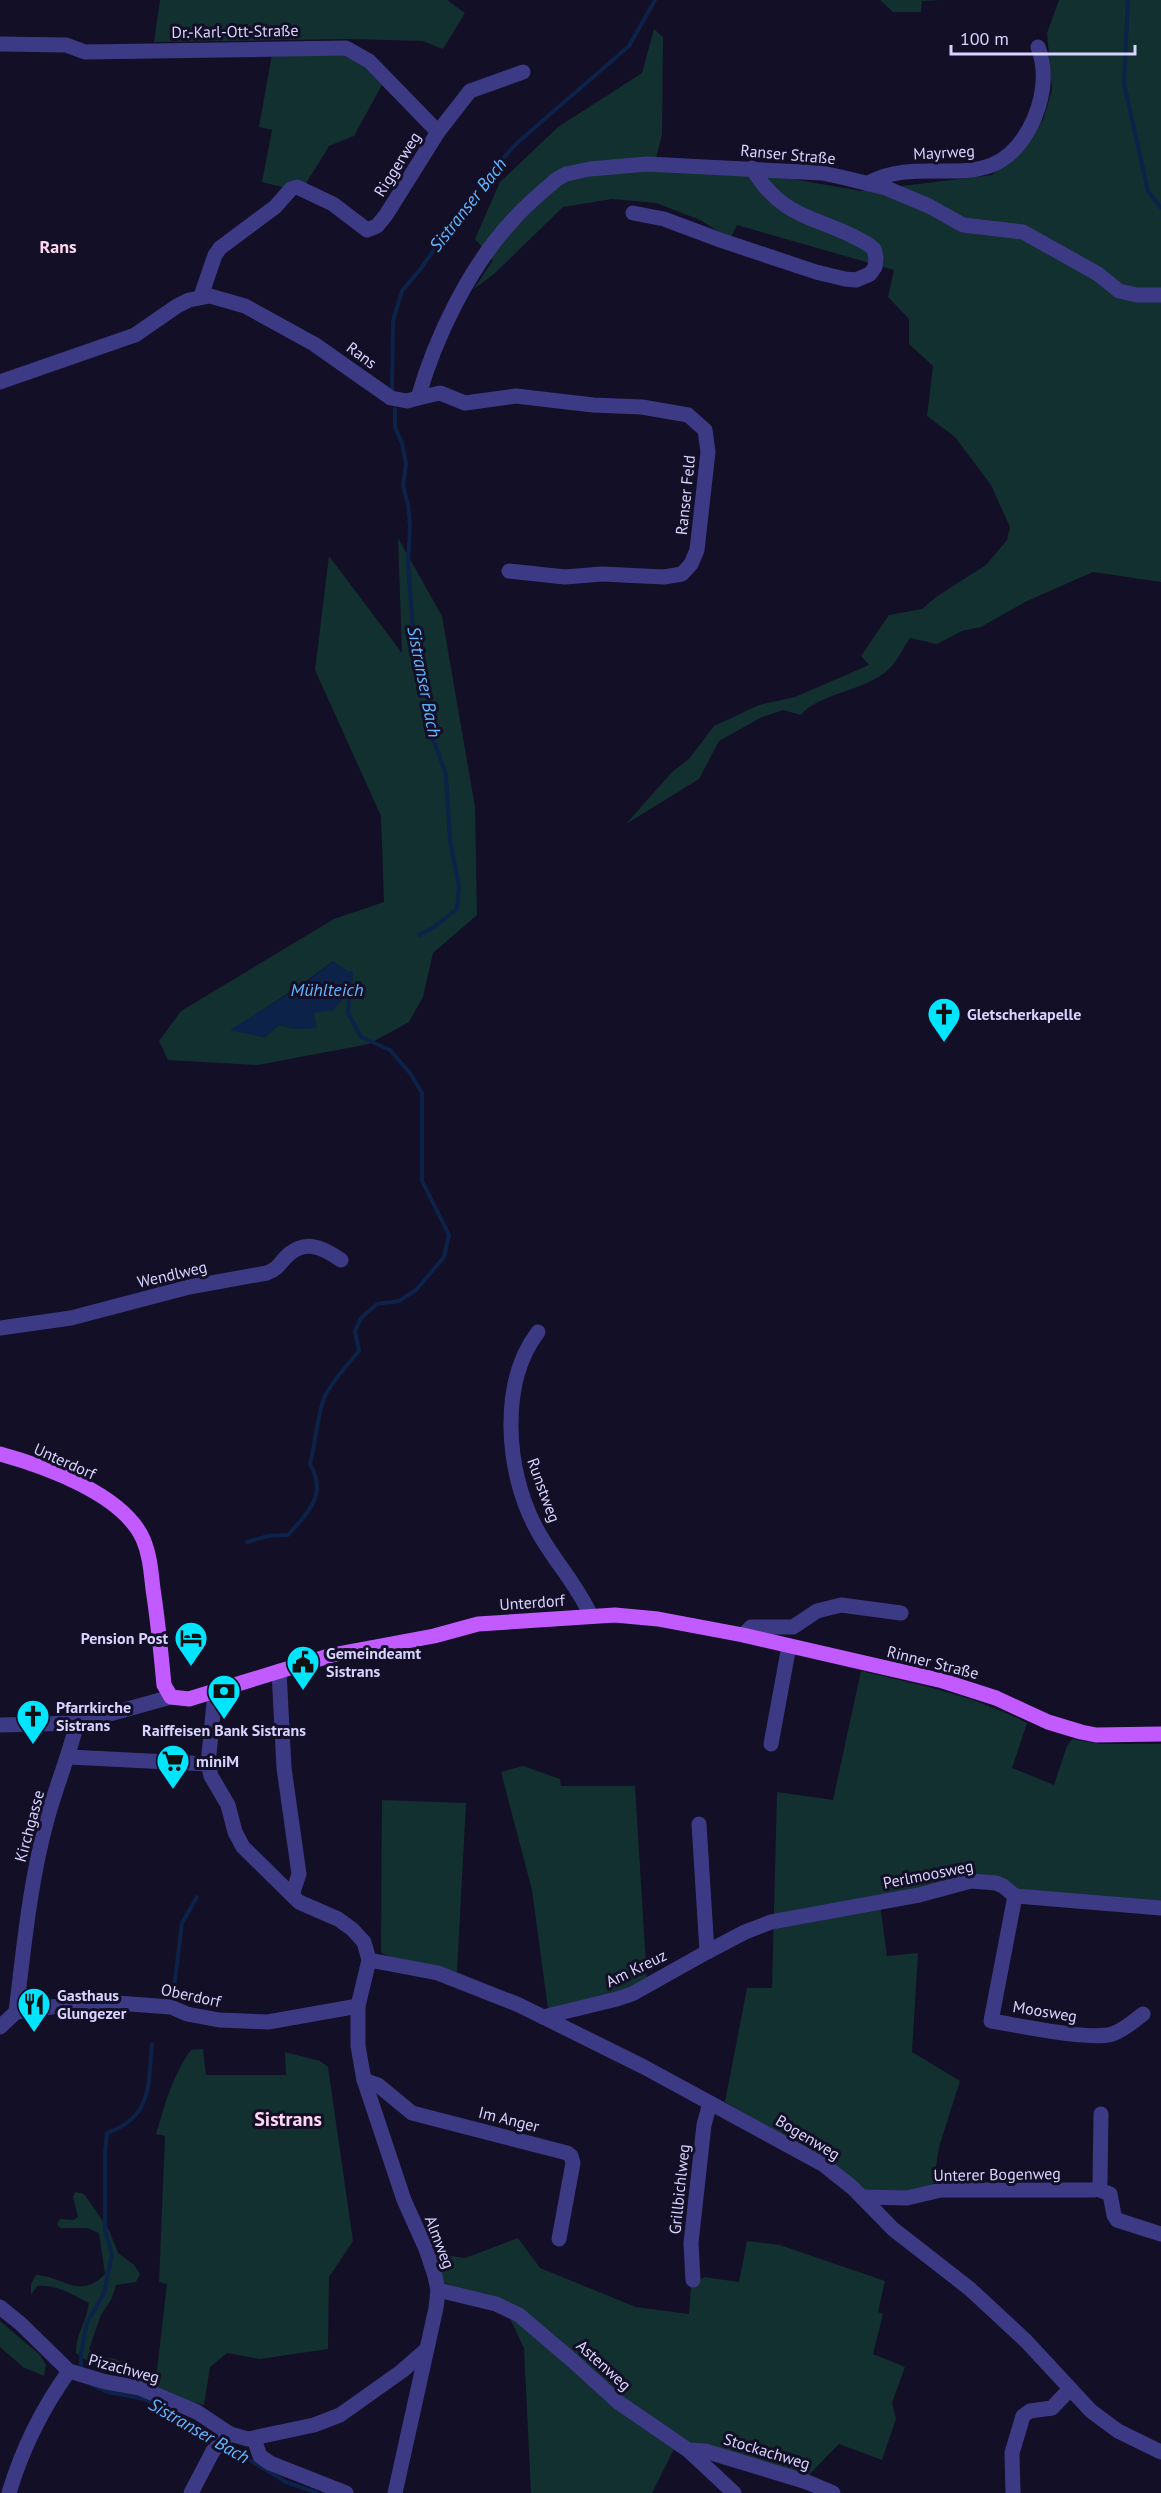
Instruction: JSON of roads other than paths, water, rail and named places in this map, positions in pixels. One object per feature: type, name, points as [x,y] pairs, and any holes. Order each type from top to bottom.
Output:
[{"type":"main road","name":"Unterdorf","points":[[0,1454],[49,1471],[85,1488],[121,1510],[138,1529],[150,1561],[164,1685],[171,1697],[189,1699],[215,1693],[332,1655],[434,1636],[478,1624],[591,1616],[644,1617],[789,1646]]},
{"type":"main road","name":"Rinner Straße","points":[[789,1646],[959,1685],[996,1698],[1065,1728],[1081,1732],[1096,1735],[1161,1734]]},
{"type":"street","name":"Dr.-Karl-Ott-Straße","points":[[0,44],[66,45],[85,52],[346,48],[369,61],[438,132]]},
{"type":"street","name":"Mayrweg","points":[[868,183],[895,172],[968,171],[986,168],[1007,156],[1021,141],[1040,103],[1043,70],[1038,47]]},
{"type":"street","name":"Riggerweg","points":[[201,296],[212,263],[220,248],[275,207],[291,189],[297,188],[333,204],[361,227],[371,229],[386,215],[438,132],[470,92],[523,72]]},
{"type":"street","name":"Ranser Straße","points":[[418,398],[428,363],[452,312],[472,276],[512,221],[557,179],[566,174],[590,169],[647,164],[752,168],[822,173],[868,183],[928,206],[963,225],[1023,232],[1098,274],[1119,291],[1137,295],[1161,295]]},
{"type":"street","points":[[633,213],[664,219],[816,272],[856,280],[870,274],[875,267],[874,249],[812,220],[774,198],[767,192],[752,168]]},
{"type":"street","points":[[0,382],[135,335],[177,306],[201,296]]},
{"type":"street","name":"Rans","points":[[201,296],[228,300],[257,312],[314,344],[392,398],[407,401],[418,398]]},
{"type":"street","name":"Ranser Feld","points":[[418,398],[440,393],[465,403],[516,396],[593,405],[642,407],[682,412],[695,419],[705,430],[708,452],[697,550],[691,564],[682,574],[664,577],[602,574],[565,577],[509,571]]},
{"type":"street","name":"Wendlweg","points":[[0,1328],[71,1318],[189,1287],[267,1273],[278,1268],[289,1254],[302,1247],[317,1246],[341,1260]]},
{"type":"street","name":"Runstweg","points":[[538,1332],[524,1353],[517,1376],[511,1443],[514,1465],[534,1525],[578,1589],[591,1616]]},
{"type":"street","points":[[743,1635],[751,1627],[772,1629],[793,1627],[817,1611],[833,1606],[868,1607],[901,1612]]},
{"type":"street","points":[[771,1744],[789,1646]]},
{"type":"street","points":[[279,1671],[285,1768],[299,1874],[292,1895]]},
{"type":"street","points":[[215,1693],[208,1764],[211,1776],[228,1805],[238,1840],[261,1867],[299,1902],[338,1918],[364,1942],[369,1960],[358,2006],[358,2046],[364,2080]]},
{"type":"street","points":[[0,1725],[77,1723],[171,1697]]},
{"type":"street","name":"Kirchgasse","points":[[16,2012],[33,1886],[48,1815],[69,1757],[77,1723]]},
{"type":"street","points":[[69,1757],[208,1764]]},
{"type":"street","points":[[699,1824],[707,1952]]},
{"type":"street","name":"Perlmoosweg","points":[[771,1922],[919,1895],[971,1881],[996,1883],[1015,1896],[1161,1908]]},
{"type":"street","name":"Moosweg","points":[[1015,1896],[991,2021],[1087,2036],[1105,2036],[1119,2031],[1143,2014]]},
{"type":"street","name":"Am Kreuz","points":[[543,2017],[632,1994],[707,1952],[771,1922]]},
{"type":"street","name":"Bogenweg","points":[[369,1960],[438,1973],[508,2000],[710,2103],[824,2165],[862,2197],[893,2229],[970,2289],[1026,2341],[1069,2390],[1110,2426],[1161,2452]]},
{"type":"street","name":"Oberdorf","points":[[16,2012],[87,2002],[112,2002],[171,2007],[198,2017],[227,2021],[268,2022],[358,2006]]},
{"type":"street","points":[[0,2027],[16,2012]]},
{"type":"street","name":"Im Anger","points":[[364,2080],[378,2085],[412,2113],[567,2153],[573,2163],[559,2239]]},
{"type":"street","name":"Almweg","points":[[364,2080],[404,2200],[426,2249],[438,2290],[395,2493]]},
{"type":"street","name":"Grillbichlweg","points":[[693,2280],[691,2243],[704,2125],[710,2103]]},
{"type":"street","points":[[1101,2114],[1100,2177],[1097,2189],[1110,2194],[1114,2216],[1117,2220],[1161,2234]]},
{"type":"street","name":"Unterer Bogenweg","points":[[862,2197],[906,2198],[941,2190],[1097,2189]]},
{"type":"street","name":"Astenweg","points":[[438,2290],[496,2304],[512,2311],[618,2402],[688,2450],[734,2493]]},
{"type":"street","name":"Pizachweg","points":[[0,2307],[21,2324],[69,2371],[140,2388],[197,2412],[225,2440],[254,2439],[314,2425],[340,2415],[402,2371],[426,2350]]},
{"type":"street","points":[[9,2493],[31,2433],[49,2399],[69,2371]]},
{"type":"street","points":[[1013,2493],[1012,2453],[1023,2416],[1030,2411],[1052,2408],[1069,2390]]},
{"type":"street","points":[[254,2439],[260,2456],[270,2463],[346,2493]]},
{"type":"street","points":[[191,2493],[213,2451],[225,2440]]},
{"type":"street","name":"Stockachweg","points":[[688,2450],[705,2451],[807,2482],[833,2493]]},
{"type":"water","name":"Mühlteich","points":[[333,961],[351,973],[350,993],[333,1010],[314,1013],[317,1028],[297,1029],[279,1025],[265,1037],[230,1030],[304,984]]},
{"type":"waterway","name":"Sistranser Bach","points":[[392,389],[393,321],[402,291],[419,271],[486,177],[517,143],[629,46],[655,0]]},
{"type":"waterway","points":[[1128,0],[1124,83],[1148,191],[1161,208]]},
{"type":"waterway","name":"Sistranser Bach","points":[[395,409],[395,427],[402,443],[406,464],[403,486],[408,504],[410,526],[408,564],[413,630],[426,688],[430,730],[446,775],[450,840],[459,887],[457,909],[434,927],[419,935]]},
{"type":"waterway","name":"Sistranser Bach","points":[[247,1542],[268,1536],[288,1535],[308,1511],[316,1494],[317,1485],[310,1464],[320,1410],[332,1384],[359,1351],[355,1331],[361,1318],[377,1304],[399,1301],[416,1290],[444,1257],[449,1235],[422,1181],[422,1093],[410,1073],[390,1050],[361,1037],[348,1013],[351,973]]},
{"type":"waterway","name":"Sistranser Bach","points":[[174,1988],[182,1923],[197,1897]]},
{"type":"waterway","name":"Sistranser Bach","points":[[81,2370],[81,2353],[87,2323],[104,2293],[112,2255],[105,2229],[107,2133],[133,2118],[140,2108],[148,2086],[152,2044]]},
{"type":"waterway","name":"Sistranser Bach","points":[[92,2385],[107,2392],[145,2399],[219,2441]]},
{"type":"waterway","name":"Sistranser Bach","points":[[225,2445],[286,2482],[317,2493]]},
{"type":"place","name":"Gletscherkapelle","points":[[944,1043]]},
{"type":"place","name":"Pension Post","points":[[191,1667]]},
{"type":"place","name":"Gemeindeamt Sistrans","points":[[303,1691]]},
{"type":"place","name":"Raiffeisen Bank Sistrans","points":[[224,1720]]},
{"type":"place","name":"Pfarrkirche Sistrans","points":[[33,1745]]},
{"type":"place","name":"miniM","points":[[173,1790]]},
{"type":"place","name":"Gasthaus Glungezer","points":[[34,2033]]},
{"type":"district","name":"Rans","points":[[58,247]]},
{"type":"district","name":"Sistrans","points":[[288,2119]]}]
